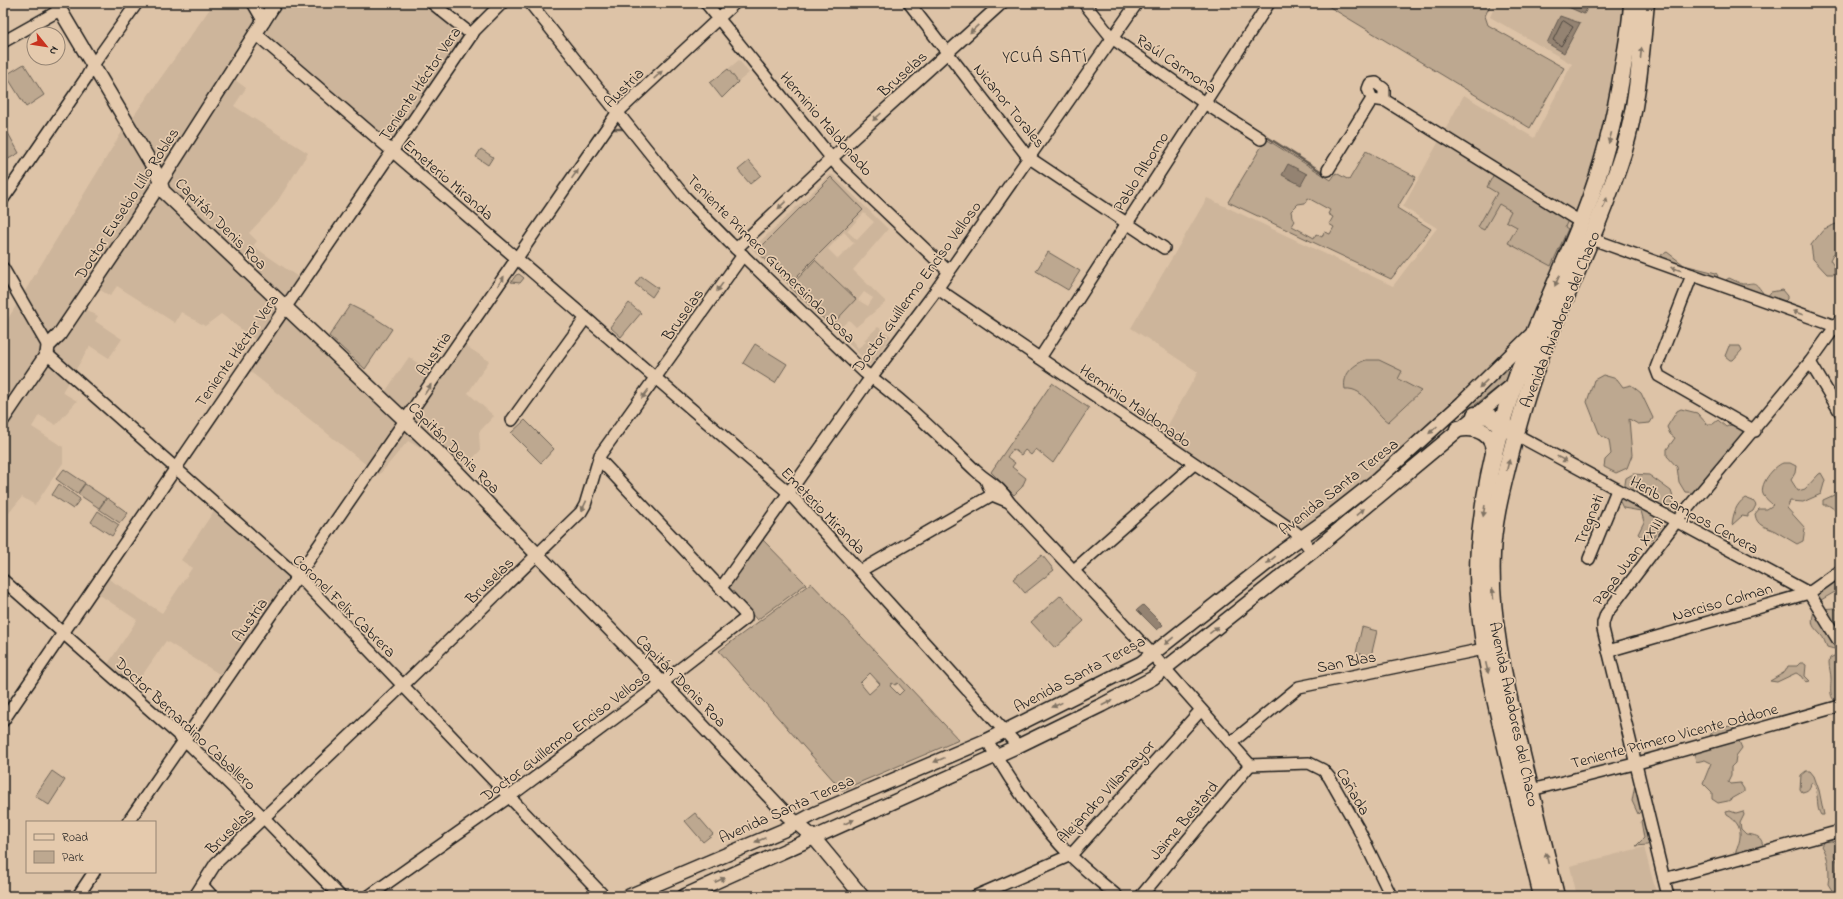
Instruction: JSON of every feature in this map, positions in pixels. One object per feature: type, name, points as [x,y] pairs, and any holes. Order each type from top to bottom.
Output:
[{"type":"highway","name":"Avenida Aviadores del Chaco","points":[[1542,896],[1502,668],[1492,584],[1492,553],[1515,383],[1535,330],[1582,223],[1610,135],[1625,58],[1632,3]]},
{"type":"highway","name":"Avenida Aviadores del Chaco","points":[[1556,896],[1524,792],[1484,649],[1478,608],[1477,581],[1483,514],[1494,459],[1509,430],[1542,353],[1597,241],[1628,133],[1639,74],[1646,3]]},
{"type":"highway","points":[[1625,58],[1629,77],[1622,113],[1628,133]]},
{"type":"highway","points":[[1515,383],[1542,353]]},
{"type":"highway","points":[[1475,415],[1488,416],[1509,430]]},
{"type":"highway","points":[[1458,429],[1473,427],[1487,434],[1493,443],[1494,459]]},
{"type":"main road","name":"Doctor Eusebio Lillo Robles","points":[[3,419],[47,350],[59,335],[160,183],[275,3]]},
{"type":"main road","name":"Capitán Denis Roa","points":[[58,7],[152,165],[163,191],[406,421],[662,683],[795,823],[814,838],[862,896]]},
{"type":"main road","name":"Avenida Santa Teresa","points":[[629,896],[816,813],[987,740],[1153,655],[1402,458],[1496,371],[1535,330]]},
{"type":"main road","name":"Avenida Santa Teresa","points":[[684,896],[1018,746],[1102,705],[1164,670],[1312,552],[1515,383]]},
{"type":"street","points":[[3,199],[86,78],[92,65],[137,3]]},
{"type":"street","points":[[253,3],[264,22]]},
{"type":"street","points":[[432,3],[472,35]]},
{"type":"street","name":"Teniente Héctor Vera","points":[[3,721],[175,467],[472,35],[502,3]]},
{"type":"street","name":"Teniente Primero Gumersindo Sosa","points":[[530,3],[685,197],[739,252],[871,377],[944,440],[986,480],[995,485],[1005,494],[1008,502]]},
{"type":"street","name":"Herminio Maldonado","points":[[706,3],[832,158],[949,272]]},
{"type":"street","name":"Austria","points":[[129,821],[297,576],[406,421],[617,112],[735,3]]},
{"type":"street","name":"Nicanor Torales","points":[[909,3],[1028,157],[1164,248]]},
{"type":"street","name":"Bruselas","points":[[195,896],[203,886],[216,863],[403,686],[581,512],[599,459],[656,379],[739,252],[832,158],[1002,3]]},
{"type":"street","name":"Raúl Carmona","points":[[1084,3],[1112,38],[1204,102],[1261,139]]},
{"type":"street","name":"Doctor Guillermo Enciso Velloso","points":[[721,588],[871,377],[938,289],[1136,3]]},
{"type":"street","name":"Pablo Alborno","points":[[1040,358],[1269,3]]},
{"type":"street","points":[[3,42],[58,7]]},
{"type":"street","name":"Emeterio Miranda","points":[[255,33],[517,258],[585,319],[789,493],[1006,730],[1018,746]]},
{"type":"street","points":[[1372,99],[1368,90],[1370,84],[1376,83],[1384,89],[1386,95],[1384,100]]},
{"type":"street","points":[[1372,99],[1384,100],[1582,223]]},
{"type":"street","points":[[1328,170],[1372,99]]},
{"type":"street","points":[[1572,245],[1597,241],[1692,275],[1838,323]]},
{"type":"street","name":"Coronel Felix Cabrera","points":[[3,268],[47,350],[297,576],[604,896]]},
{"type":"street","points":[[1692,275],[1656,368],[1656,372],[1659,376],[1754,431]]},
{"type":"street","name":"Herminio Maldonado","points":[[938,289],[1302,538],[1312,552]]},
{"type":"street","points":[[512,420],[585,319]]},
{"type":"street","name":"Papa Juan XXIII","points":[[1668,896],[1634,764],[1603,629],[1603,622],[1606,614],[1676,522],[1754,431],[1810,362],[1838,323]]},
{"type":"street","points":[[1810,362],[1840,412]]},
{"type":"street","name":"Herib Campos Cervera","points":[[1509,430],[1616,490],[1809,593]]},
{"type":"street","name":"Doctor Guillermo Enciso Velloso","points":[[369,896],[509,797],[662,683],[746,618],[746,615],[599,459]]},
{"type":"street","points":[[1074,570],[1194,464]]},
{"type":"street","points":[[986,480],[992,495],[1008,502],[1032,526],[1153,655],[1164,670],[1232,742],[1250,765]]},
{"type":"street","name":"Tregnati","points":[[1589,560],[1616,490]]},
{"type":"street","points":[[860,571],[992,495]]},
{"type":"street","name":"Narciso Colman","points":[[1608,651],[1809,593],[1840,571]]},
{"type":"street","name":"Doctor Bernardino Caballero","points":[[3,580],[184,740],[264,818],[340,896]]},
{"type":"street","points":[[1809,593],[1840,643]]},
{"type":"street","name":"San Blas","points":[[1232,742],[1299,687],[1484,649]]},
{"type":"street","name":"Teniente Primero Vicente Oddone","points":[[1524,792],[1634,764],[1840,706]]},
{"type":"street","name":"Alejandro Villamayor","points":[[982,895],[1071,856],[1201,710]]},
{"type":"street","points":[[987,740],[1001,766],[1034,811],[1071,856],[1117,896]]},
{"type":"street","name":"Cañada","points":[[1250,765],[1309,763],[1323,770],[1329,777],[1359,830],[1391,896]]},
{"type":"street","name":"Jaime Bestard","points":[[1141,896],[1250,765]]},
{"type":"street","points":[[1664,879],[1840,831]]},
{"type":"street","points":[[78,896],[93,873]]},
{"type":"street","points":[[203,886],[212,896]]},
{"type":"shaded area","points":[[214,3],[432,3],[472,35],[392,151],[259,34],[231,77],[246,88],[234,106],[308,153],[275,205],[249,233],[257,241],[253,246],[301,279],[289,309],[383,395],[409,357],[433,374],[457,340],[489,361],[468,393],[494,416],[479,432],[480,451],[460,471],[408,441],[379,475],[242,365],[258,342],[221,314],[205,326],[181,312],[175,323],[117,286],[110,296],[94,286],[81,307],[98,316],[95,321],[122,339],[109,358],[90,346],[62,392],[77,401],[56,425],[39,415],[32,427],[63,447],[63,463],[35,505],[22,497],[3,520],[3,327],[120,135]]},
{"type":"shaded area","points":[[1496,3],[1625,3],[1614,88],[1587,191],[1527,334],[1415,442],[1301,534],[1160,439],[1198,372],[1131,328],[1207,198],[1393,286],[1437,228],[1403,207],[1464,95],[1534,138],[1572,64],[1490,17]]},
{"type":"shaded area","points":[[739,60],[749,73],[738,82],[728,69]]},
{"type":"shaded area","points":[[830,175],[833,175],[888,229],[853,270],[886,302],[856,327],[849,320],[841,327],[858,348],[866,342],[864,340],[878,327],[891,336],[870,365],[831,326],[856,298],[815,260],[790,287],[752,249]],"holes":[[[864,213],[874,222],[857,240],[847,231]],[[844,232],[854,243],[838,259],[828,249]],[[864,292],[873,298],[868,306],[858,300]]]},
{"type":"shaded area","points":[[216,508],[294,577],[224,677],[166,641],[132,690],[106,667],[137,620],[94,591],[104,576],[162,613],[192,568],[181,560]]},
{"type":"shaded area","points":[[1644,847],[1657,896],[1577,896],[1570,866]]},
{"type":"green space","points":[[1323,3],[1491,3],[1485,16],[1488,25],[1564,68],[1530,128]]},
{"type":"green space","points":[[24,64],[44,95],[26,107],[6,75]]},
{"type":"green space","points":[[728,69],[738,82],[722,98],[710,83]]},
{"type":"green space","points":[[3,124],[19,153],[3,162]]},
{"type":"green space","points":[[1266,139],[1331,180],[1336,173],[1349,180],[1366,151],[1416,177],[1397,208],[1431,229],[1391,279],[1228,202]],"holes":[[[1308,198],[1330,210],[1328,214],[1333,217],[1329,224],[1334,227],[1330,234],[1324,232],[1322,237],[1316,234],[1314,238],[1292,226],[1295,221],[1292,217],[1291,211],[1298,204],[1305,203]]]},
{"type":"green space","points":[[481,149],[493,157],[488,165],[476,157]]},
{"type":"green space","points":[[749,161],[761,175],[750,184],[738,170]]},
{"type":"green space","points":[[1494,174],[1568,220],[1565,227],[1568,229],[1551,266],[1508,243],[1517,227],[1506,221],[1511,211],[1499,204],[1484,230],[1478,227],[1497,193],[1487,187]]},
{"type":"green space","points":[[831,177],[863,210],[789,284],[757,251]]},
{"type":"green space","points":[[1840,224],[1840,249],[1833,254],[1830,260],[1834,266],[1834,274],[1827,274],[1813,259],[1811,245],[1824,229]]},
{"type":"green space","points":[[1048,252],[1080,271],[1068,290],[1036,271]]},
{"type":"green space","points":[[1667,252],[1684,265],[1716,273],[1718,276],[1714,286],[1703,286],[1693,278],[1663,262],[1661,255]]},
{"type":"green space","points":[[815,260],[856,299],[831,326],[790,287]]},
{"type":"green space","points":[[519,274],[524,278],[520,283],[511,282],[516,275]]},
{"type":"green space","points":[[641,276],[658,288],[652,297],[635,284]]},
{"type":"green space","points":[[1729,278],[1742,284],[1754,283],[1763,293],[1762,296],[1737,287],[1726,280]]},
{"type":"green space","points":[[1782,290],[1787,296],[1787,299],[1780,306],[1766,298],[1771,292]]},
{"type":"green space","points":[[629,303],[641,313],[621,337],[610,327]]},
{"type":"green space","points":[[350,305],[372,316],[392,329],[365,369],[329,336]]},
{"type":"green space","points":[[755,344],[787,364],[775,383],[743,363]]},
{"type":"green space","points":[[1729,346],[1740,346],[1742,350],[1733,360],[1730,360],[1725,356]]},
{"type":"green space","points":[[1366,360],[1379,360],[1402,371],[1398,379],[1421,391],[1388,422],[1364,396],[1352,389],[1345,389],[1345,379],[1347,374],[1357,364]]},
{"type":"green space","points":[[1507,369],[1509,371],[1507,380],[1471,408],[1469,406]]},
{"type":"green space","points":[[1603,375],[1617,379],[1623,387],[1631,385],[1641,393],[1653,418],[1650,423],[1638,424],[1629,419],[1632,455],[1627,468],[1616,473],[1604,467],[1605,460],[1611,454],[1609,440],[1600,435],[1587,402],[1594,380]]},
{"type":"green space","points":[[1052,383],[1089,408],[1053,463],[1036,449],[1031,455],[1025,450],[1021,455],[1013,449],[1007,457],[1015,463],[1012,467],[1026,478],[1022,487],[1014,495],[991,472]]},
{"type":"green space","points":[[1681,409],[1697,413],[1707,424],[1713,424],[1718,420],[1726,427],[1731,425],[1745,429],[1745,437],[1701,493],[1685,492],[1679,482],[1677,467],[1667,456],[1667,449],[1675,438],[1670,434],[1667,427],[1677,411]]},
{"type":"green space","points":[[525,420],[554,449],[541,463],[511,433]]},
{"type":"green space","points":[[1783,463],[1790,463],[1796,466],[1795,473],[1791,480],[1798,491],[1805,489],[1821,473],[1825,480],[1821,494],[1803,502],[1790,501],[1787,508],[1805,528],[1803,541],[1797,544],[1760,524],[1755,514],[1759,509],[1767,509],[1773,505],[1764,496],[1762,492],[1763,487],[1771,472]]},
{"type":"green space","points":[[64,469],[85,483],[77,494],[56,479]]},
{"type":"green space","points":[[1633,474],[1649,475],[1671,491],[1673,497],[1671,513],[1651,540],[1644,539],[1638,534],[1644,522],[1641,511],[1623,508],[1619,500],[1624,490],[1626,478]]},
{"type":"green space","points":[[59,484],[80,499],[73,509],[52,495]]},
{"type":"green space","points":[[85,484],[106,498],[99,508],[78,494]]},
{"type":"green space","points":[[1836,490],[1840,490],[1840,505],[1834,509],[1828,505],[1823,505],[1823,500],[1834,495]]},
{"type":"green space","points":[[107,498],[128,513],[120,523],[99,509]]},
{"type":"green space","points":[[1745,498],[1753,501],[1756,505],[1753,511],[1748,514],[1748,517],[1742,516],[1732,525],[1733,517],[1739,503]]},
{"type":"green space","points":[[98,511],[119,525],[112,536],[91,522]]},
{"type":"green space","points":[[762,539],[806,584],[757,620],[729,588],[729,585]]},
{"type":"green space","points":[[1042,555],[1054,570],[1025,593],[1013,579]]},
{"type":"green space","points":[[1840,575],[1840,589],[1821,600],[1816,596],[1817,592]]},
{"type":"green space","points":[[811,583],[959,740],[842,790],[719,651]],"holes":[[[870,673],[880,684],[869,694],[860,683]],[[892,683],[895,685],[898,683],[904,690],[899,695],[890,686]]]},
{"type":"green space","points":[[1061,595],[1084,621],[1055,648],[1031,622]]},
{"type":"green space","points":[[1835,608],[1840,611],[1840,628],[1837,632],[1840,642],[1834,649],[1827,647],[1823,638],[1814,627],[1812,620],[1814,611],[1818,609]]},
{"type":"green space","points":[[1362,627],[1377,631],[1371,656],[1356,653]]},
{"type":"green space","points":[[1840,655],[1840,703],[1834,700],[1831,694],[1829,662],[1830,658]]},
{"type":"green space","points":[[1800,663],[1806,665],[1805,676],[1810,681],[1806,682],[1802,676],[1796,673],[1777,682],[1770,681],[1785,672],[1788,666],[1797,666]]},
{"type":"green space","points":[[1732,726],[1739,735],[1738,739],[1742,748],[1736,756],[1735,763],[1731,767],[1731,775],[1728,781],[1730,784],[1740,783],[1744,789],[1744,792],[1728,801],[1718,803],[1712,799],[1712,792],[1703,783],[1711,763],[1705,760],[1696,762],[1694,751],[1706,744],[1714,728]]},
{"type":"green space","points":[[52,771],[65,780],[49,805],[35,796]]},
{"type":"green space","points":[[1806,771],[1810,771],[1814,776],[1819,790],[1824,815],[1821,815],[1819,810],[1817,790],[1814,784],[1811,783],[1806,791],[1802,792],[1800,789],[1801,775]]},
{"type":"green space","points":[[1635,784],[1646,807],[1638,814],[1632,801]]},
{"type":"green space","points":[[1730,811],[1736,813],[1743,811],[1744,815],[1740,823],[1741,829],[1746,834],[1756,836],[1761,840],[1765,856],[1741,865],[1733,858],[1740,840],[1740,834],[1737,824],[1727,815],[1726,812]]},
{"type":"green space","points":[[695,813],[713,834],[703,842],[685,821]]},
{"type":"green space","points":[[1646,815],[1650,843],[1647,845],[1636,846],[1644,838],[1641,821]]},
{"type":"green space","points":[[1825,841],[1832,841],[1837,845],[1834,855],[1838,863],[1836,881],[1838,884],[1840,883],[1840,892],[1833,892],[1828,884],[1828,865],[1822,846]]},
{"type":"water","points":[[1567,3],[1581,3],[1588,7],[1584,14],[1566,6]]},
{"type":"water","points":[[1560,16],[1580,23],[1564,53],[1547,43]]},
{"type":"water","points":[[1288,164],[1307,174],[1301,185],[1282,175]]},
{"type":"water","points":[[1143,605],[1163,625],[1157,630],[1137,610]]},
{"type":"waterway","points":[[613,129],[624,129]]},
{"type":"waterway","points":[[1267,137],[1322,172]]},
{"type":"district","name":"YCUÁ SATÍ","points":[[1045,56]]}]
